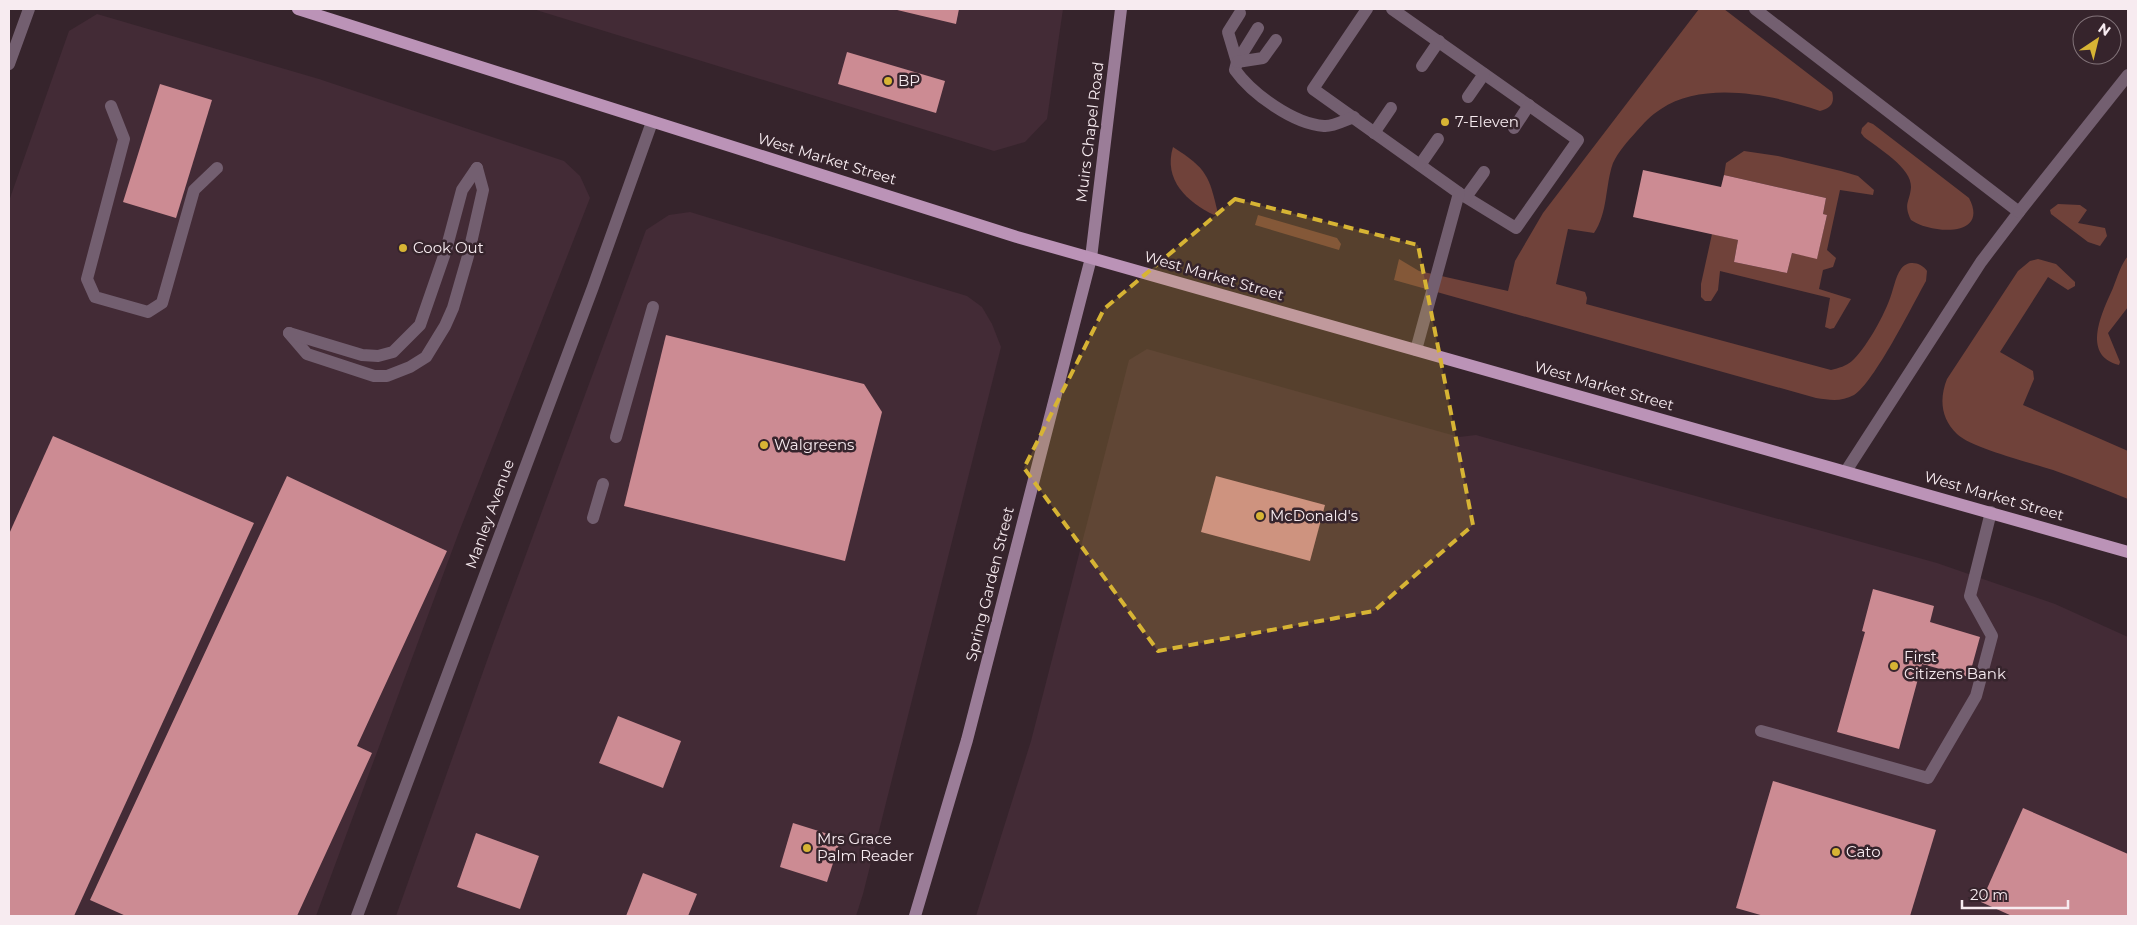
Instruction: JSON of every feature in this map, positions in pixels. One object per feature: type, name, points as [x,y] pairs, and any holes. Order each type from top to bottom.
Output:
[{"type":"main road","name":"West Market Street","points":[[298,9],[652,122],[1091,258],[2128,552]]},
{"type":"main road","name":"Muirs Chapel Road","points":[[1091,258],[1120,9]]},
{"type":"main road","name":"Spring Garden Street","points":[[916,916],[967,740],[1091,258]]},
{"type":"street","points":[[9,64],[29,9]]},
{"type":"street","points":[[1367,9],[1313,89],[1463,195],[1516,228],[1578,140],[1392,9]]},
{"type":"street","points":[[1755,9],[2018,212]]},
{"type":"street","points":[[1238,62],[1228,32],[1240,13]]},
{"type":"street","points":[[1258,28],[1235,70],[1242,81],[1290,116],[1325,126],[1354,117]]},
{"type":"street","points":[[1238,62],[1263,58],[1276,40]]},
{"type":"street","points":[[1422,66],[1439,41]]},
{"type":"street","points":[[1468,97],[1484,74]]},
{"type":"street","points":[[1846,472],[1981,262],[2018,212],[2128,75]]},
{"type":"street","points":[[1514,128],[1529,105]]},
{"type":"street","points":[[111,106],[124,139],[87,279],[95,297],[148,312],[162,303],[194,190],[217,168]]},
{"type":"street","points":[[1374,133],[1391,108]]},
{"type":"street","name":"Manley Avenue","points":[[357,916],[593,287],[652,122]]},
{"type":"street","points":[[1420,164],[1438,139]]},
{"type":"street","points":[[477,168],[483,190],[468,256],[446,326],[426,357],[410,367],[387,376],[374,376],[307,354],[289,333],[362,355],[378,356],[393,352],[420,325],[446,250],[462,190],[477,168]]},
{"type":"street","points":[[1416,350],[1463,195],[1484,172]]},
{"type":"street","points":[[616,437],[653,307]]},
{"type":"street","points":[[593,518],[603,484]]},
{"type":"street","points":[[1760,731],[1928,778],[1976,696],[1992,636],[1970,596],[1990,512]]},
{"type":"highlighted area","points":[[1235,199],[1418,245],[1473,525],[1374,611],[1158,651],[1024,468],[1104,309]]},
{"type":"shaded area","points":[[533,9],[1063,9],[1047,119],[1025,142],[994,151]]},
{"type":"shaded area","points":[[1699,9],[1724,9],[1832,92],[1833,99],[1831,104],[1820,111],[1761,96],[1740,93],[1718,93],[1678,100],[1657,111],[1623,147],[1615,159],[1610,172],[1602,217],[1594,233],[1568,229],[1556,284],[1585,292],[1586,304],[1831,370],[1842,367],[1852,361],[1868,341],[1886,308],[1901,269],[1911,263],[1922,266],[1927,271],[1926,281],[1903,324],[1882,360],[1862,388],[1854,395],[1845,399],[1816,398],[1394,280],[1399,259],[1419,271],[1508,291],[1515,261],[1543,213]]},
{"type":"shaded area","points":[[97,14],[319,79],[564,161],[580,176],[590,198],[459,532],[316,916],[9,916],[9,201],[69,31]]},
{"type":"shaded area","points":[[1868,122],[1969,198],[1973,211],[1972,220],[1965,226],[1944,230],[1920,225],[1911,220],[1907,210],[1911,187],[1910,180],[1900,166],[1861,133],[1862,128]]},
{"type":"shaded area","points":[[1173,147],[1193,161],[1205,174],[1212,190],[1218,214],[1214,215],[1195,204],[1174,180],[1171,170]]},
{"type":"shaded area","points":[[1744,151],[1778,156],[1858,176],[1874,190],[1873,195],[1840,190],[1827,250],[1836,258],[1833,267],[1823,270],[1819,289],[1851,299],[1834,328],[1825,327],[1830,298],[1720,271],[1718,290],[1711,301],[1705,301],[1701,297],[1701,284],[1712,234],[1738,240],[1734,262],[1787,273],[1792,253],[1817,258],[1827,215],[1823,214],[1826,198],[1724,175],[1726,163]]},
{"type":"shaded area","points":[[2058,204],[2080,205],[2087,210],[2078,223],[2105,228],[2107,236],[2100,246],[2088,242],[2051,214],[2050,210]]},
{"type":"shaded area","points":[[690,212],[967,296],[982,307],[992,324],[1001,347],[856,916],[396,916],[494,641],[646,230],[669,215]]},
{"type":"shaded area","points":[[1258,215],[1337,238],[1341,244],[1339,250],[1255,225]]},
{"type":"shaded area","points":[[2128,256],[2128,307],[2108,333],[2120,362],[2119,365],[2107,360],[2100,352],[2097,342],[2104,308],[2121,267]]},
{"type":"shaded area","points":[[2038,259],[2056,264],[2075,282],[2075,286],[2068,290],[2048,277],[2000,352],[2033,371],[2034,379],[2023,405],[2128,451],[2128,499],[2063,473],[1975,445],[1957,434],[1945,415],[1942,401],[1947,379],[2018,271],[2030,261]]},
{"type":"shaded area","points":[[1147,349],[1459,437],[1476,435],[1937,563],[2055,604],[2128,637],[2128,916],[976,916],[1031,741],[1129,360]]},
{"type":"building","points":[[893,9],[959,9],[956,24]]},
{"type":"building","points":[[847,52],[945,81],[936,113],[838,84]]},
{"type":"building","points":[[160,84],[212,100],[176,218],[123,202]]},
{"type":"building","points":[[1643,170],[1721,187],[1724,175],[1826,198],[1823,214],[1827,215],[1817,259],[1792,253],[1787,273],[1734,262],[1738,240],[1633,217]]},
{"type":"building","points":[[666,335],[864,384],[882,412],[845,561],[624,506]]},
{"type":"building","points":[[53,436],[254,523],[74,916],[9,916],[9,534]]},
{"type":"building","points":[[287,476],[447,551],[357,746],[372,753],[297,916],[126,916],[90,900]]},
{"type":"building","points":[[1216,476],[1325,505],[1310,561],[1201,532]]},
{"type":"building","points":[[1873,589],[1934,606],[1930,622],[1980,637],[1969,677],[1922,664],[1899,749],[1837,732],[1865,632],[1862,631]]},
{"type":"building","points":[[618,716],[681,741],[663,788],[599,763]]},
{"type":"building","points":[[1773,781],[1936,830],[1910,916],[1764,916],[1736,908]]},
{"type":"building","points":[[2023,808],[2128,854],[2128,916],[2012,916],[1981,902]]},
{"type":"building","points":[[793,823],[841,838],[827,882],[780,867]]},
{"type":"building","points":[[476,833],[539,856],[520,909],[457,887]]},
{"type":"building","points":[[643,873],[697,894],[688,916],[626,916]]},
{"type":"place","name":"BP","points":[[888,81]]},
{"type":"place","name":"7-Eleven","points":[[1445,122]]},
{"type":"place","name":"Cook Out","points":[[403,248]]},
{"type":"place","name":"Walgreens","points":[[764,445]]},
{"type":"place","name":"McDonald's","points":[[1260,516]]},
{"type":"place","name":"First Citizens Bank","points":[[1894,666]]},
{"type":"place","name":"Mrs Grace Palm Reader","points":[[807,848]]},
{"type":"place","name":"Cato","points":[[1836,852]]}]
